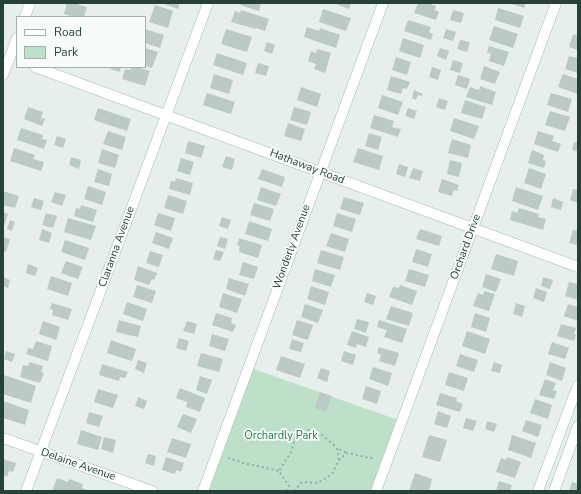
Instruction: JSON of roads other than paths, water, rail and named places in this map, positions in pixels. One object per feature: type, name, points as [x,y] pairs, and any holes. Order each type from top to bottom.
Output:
[{"type":"street","points":[[25,16],[30,3]]},
{"type":"street","name":"Claranna Avenue","points":[[26,491],[208,3]]},
{"type":"street","name":"Wonderly Avenue","points":[[203,491],[383,3]]},
{"type":"street","name":"Orchard Drive","points":[[376,491],[556,3]]},
{"type":"street","points":[[3,75],[16,41]]},
{"type":"street","name":"Hathaway Road","points":[[38,68],[578,267]]},
{"type":"street","points":[[538,491],[578,384]]},
{"type":"street","points":[[554,491],[578,426]]},
{"type":"street","name":"Delaine Avenue","points":[[3,438],[152,491]]},
{"type":"park label","name":"Orchardly Park","points":[[281,436]]}]
